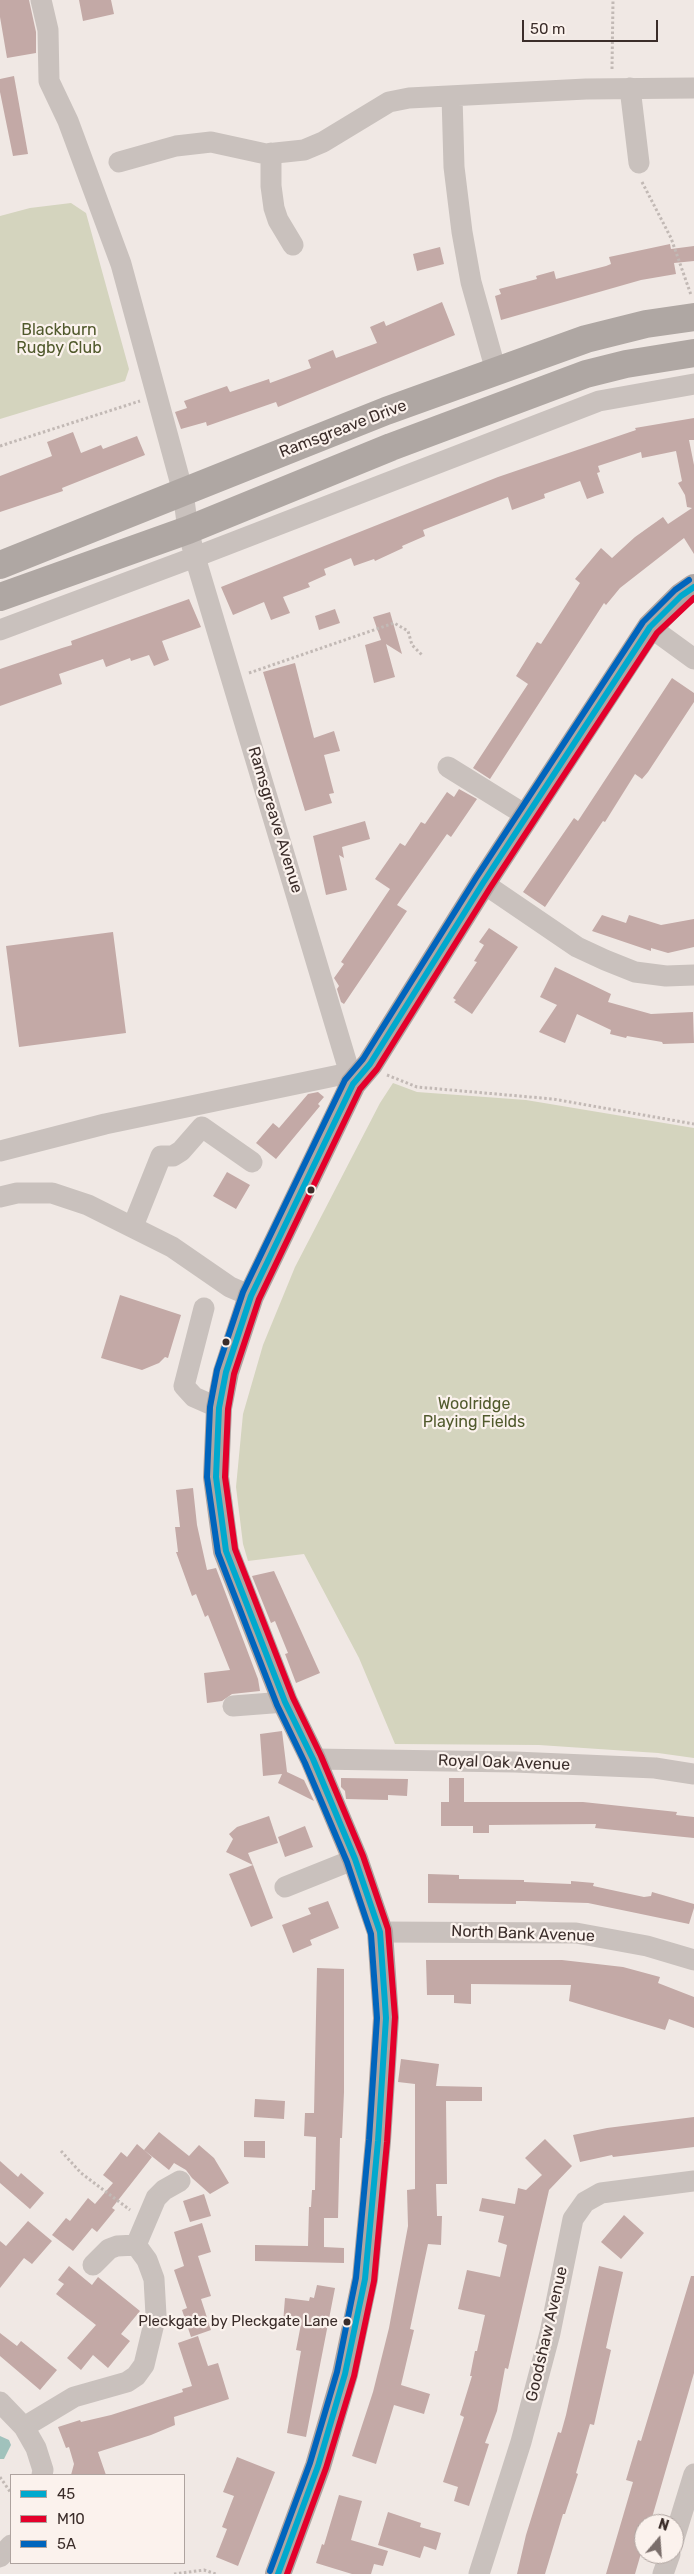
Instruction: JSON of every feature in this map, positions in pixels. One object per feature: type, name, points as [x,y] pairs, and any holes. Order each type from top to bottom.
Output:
[{"type":"highway","name":"Ramsgreave Drive","points":[[0,565],[386,411],[586,339],[646,324],[693,307]]},
{"type":"highway","points":[[0,597],[188,530],[391,447],[586,374],[626,364],[694,353]]},
{"type":"main road","points":[[278,2574],[321,2457],[344,2374],[365,2279],[378,2141],[386,2018],[380,1932],[355,1859],[313,1759],[284,1702],[226,1551],[216,1477],[219,1408],[226,1372],[251,1296],[357,1074],[650,627],[681,596],[694,587]]},
{"type":"street","name":"Ramsgreave Avenue","points":[[42,0],[48,30],[49,82],[68,121],[121,264],[183,492],[188,530],[195,557],[357,1074]]},
{"type":"street","points":[[624,88],[639,169]]},
{"type":"street","points":[[119,162],[176,146],[211,142],[271,153],[304,150],[323,142],[389,102],[409,98],[624,88],[694,88]]},
{"type":"street","points":[[452,96],[454,167],[462,232],[471,282],[496,371]]},
{"type":"street","points":[[271,153],[271,186],[274,208],[278,220],[293,245]]},
{"type":"street","points":[[586,374],[599,401]]},
{"type":"street","points":[[0,630],[599,401],[694,384]]},
{"type":"street","points":[[650,627],[694,659]]},
{"type":"street","points":[[448,767],[527,816]]},
{"type":"street","points":[[483,884],[577,947],[606,960],[635,972],[666,976],[694,975]]},
{"type":"street","points":[[0,1151],[105,1124],[357,1074]]},
{"type":"street","points":[[133,1226],[161,1156],[173,1156],[181,1151],[202,1127],[252,1162]]},
{"type":"street","points":[[0,1197],[17,1193],[52,1193],[88,1205],[172,1247],[230,1287],[251,1296]]},
{"type":"street","points":[[204,1308],[184,1386],[194,1398],[219,1408]]},
{"type":"street","points":[[232,1706],[284,1702]]},
{"type":"street","name":"Royal Oak Avenue","points":[[313,1759],[515,1762],[655,1768],[694,1774]]},
{"type":"street","points":[[285,1886],[355,1859]]},
{"type":"street","name":"North Bank Avenue","points":[[380,1932],[576,1933],[647,1946],[694,1960]]},
{"type":"street","points":[[136,2245],[156,2198],[164,2190],[180,2181]]},
{"type":"street","name":"Goodshaw Avenue","points":[[479,2574],[521,2442],[548,2342],[573,2219],[585,2202],[601,2194],[694,2181]]},
{"type":"street","points":[[93,2265],[109,2249],[117,2246],[136,2245]]},
{"type":"street","points":[[24,2428],[74,2396],[127,2382],[136,2376],[144,2365],[156,2315],[154,2279],[147,2260],[136,2245]]},
{"type":"street","points":[[0,2402],[24,2428],[36,2448],[43,2470],[42,2474]]},
{"type":"street","points":[[682,2514],[694,2474]]},
{"type":"street","points":[[0,2557],[10,2546]]},
{"type":"path","points":[[613,0],[612,68],[624,88]]},
{"type":"path","points":[[639,169],[643,184],[671,238],[693,307]]},
{"type":"path","points":[[0,446],[158,395]]},
{"type":"path","points":[[232,679],[394,623],[408,631],[412,645],[423,656]]},
{"type":"path","points":[[357,1074],[393,1078],[418,1087],[553,1098],[694,1124]]},
{"type":"path","points":[[61,2151],[81,2173],[144,2224]]},
{"type":"path","points":[[0,2477],[10,2492]]},
{"type":"path","points":[[174,2574],[204,2570],[216,2574]]},
{"type":"green space","name":"Blackburn Rugby Club","points":[[71,203],[86,213],[129,369],[125,381],[0,419],[0,216],[30,208]]},
{"type":"green space","name":"Woolridge Playing Fields","points":[[393,1083],[417,1092],[526,1100],[694,1128],[694,1758],[658,1753],[539,1745],[395,1744],[359,1658],[304,1554],[248,1561],[243,1544],[236,1487],[243,1414],[263,1345],[295,1267],[380,1103]]},
{"type":"water","points":[[0,2436],[9,2440],[11,2445],[4,2459],[0,2459]]},
{"type":"building","points":[[0,0],[29,0],[36,32],[36,53],[7,58],[0,17]]},
{"type":"building","points":[[79,0],[111,0],[114,14],[83,21]]},
{"type":"building","points":[[14,76],[28,154],[13,156],[0,92],[0,79]]},
{"type":"building","points":[[670,244],[671,249],[694,246],[694,261],[674,263],[676,274],[641,280],[501,320],[495,296],[501,294],[499,289],[537,279],[536,276],[554,271],[556,279],[606,266],[611,264],[609,257]]},
{"type":"building","points":[[440,247],[444,264],[417,271],[413,254]]},
{"type":"building","points":[[442,302],[455,335],[278,407],[276,402],[207,426],[206,422],[181,429],[175,412],[187,408],[184,401],[227,386],[230,392],[269,379],[270,383],[311,368],[308,360],[333,350],[336,358],[377,343],[370,327],[384,321],[386,326]]},
{"type":"building","points":[[694,418],[694,440],[689,440],[694,465],[694,554],[684,538],[620,588],[606,605],[604,603],[490,779],[473,768],[528,684],[516,676],[537,642],[541,644],[580,583],[575,579],[601,548],[612,558],[635,537],[663,517],[668,524],[692,508],[687,507],[685,495],[678,483],[682,481],[676,451],[642,458],[641,452],[598,466],[600,472],[597,473],[604,493],[587,499],[580,481],[544,494],[545,498],[512,510],[508,497],[423,530],[425,536],[375,561],[374,559],[354,566],[351,558],[324,569],[326,575],[308,583],[310,587],[283,597],[290,613],[271,620],[264,602],[233,615],[221,587],[498,477],[636,430],[635,428]]},
{"type":"building","points":[[73,432],[81,453],[101,445],[103,449],[137,436],[145,455],[62,488],[63,491],[0,512],[0,476],[52,456],[47,442]]},
{"type":"building","points":[[189,599],[201,627],[162,641],[169,660],[154,666],[149,655],[131,661],[130,658],[106,667],[103,659],[59,674],[62,684],[0,706],[0,669],[72,645],[71,641]]},
{"type":"building","points":[[335,609],[340,623],[319,630],[315,616]]},
{"type":"building","points":[[390,612],[402,654],[386,644],[395,677],[374,683],[365,645],[381,640],[373,617]]},
{"type":"building","points":[[295,663],[314,738],[334,731],[340,751],[324,755],[334,793],[329,794],[332,803],[305,811],[263,672]]},
{"type":"building","points":[[672,678],[694,693],[694,702],[648,772],[642,779],[635,774],[605,822],[603,821],[545,907],[523,892],[574,818],[578,821]]},
{"type":"building","points":[[459,789],[477,799],[451,837],[447,834],[397,905],[407,911],[344,1004],[341,1002],[337,989],[339,986],[334,978],[344,964],[341,962],[390,889],[375,879],[400,843],[405,846],[421,822],[425,824],[447,792],[454,797]]},
{"type":"building","points":[[365,821],[370,839],[342,847],[344,858],[339,855],[347,890],[326,895],[313,836]]},
{"type":"building","points":[[602,915],[626,923],[629,915],[661,925],[694,919],[694,947],[668,953],[651,948],[651,951],[592,931]]},
{"type":"building","points":[[489,928],[518,947],[472,1014],[454,1002],[456,1000],[453,998],[477,962],[474,961],[484,945],[479,942]]},
{"type":"building","points":[[113,932],[126,1033],[19,1047],[6,946]]},
{"type":"building","points":[[555,967],[611,994],[608,1002],[651,1014],[693,1012],[694,1043],[663,1044],[662,1042],[627,1036],[626,1038],[610,1034],[611,1030],[577,1014],[565,1043],[539,1032],[557,1005],[540,997]]},
{"type":"building","points":[[318,1092],[324,1097],[318,1104],[320,1106],[276,1159],[256,1143],[273,1123],[279,1128],[308,1094]]},
{"type":"building","points":[[227,1172],[250,1185],[236,1209],[213,1196]]},
{"type":"building","points":[[120,1295],[181,1315],[168,1358],[165,1357],[159,1363],[142,1370],[101,1358]]},
{"type":"building","points":[[193,1488],[197,1525],[207,1570],[216,1568],[258,1679],[260,1691],[232,1694],[222,1701],[207,1703],[204,1673],[230,1670],[208,1615],[205,1617],[196,1594],[192,1596],[176,1552],[178,1552],[175,1527],[180,1527],[176,1490]]},
{"type":"building","points":[[274,1571],[320,1673],[296,1683],[285,1654],[288,1653],[275,1621],[271,1623],[252,1576]]},
{"type":"building","points":[[282,1731],[287,1772],[304,1780],[314,1801],[278,1783],[282,1774],[263,1776],[260,1734]]},
{"type":"building","points":[[341,1778],[408,1779],[407,1796],[388,1795],[388,1800],[346,1799],[345,1791],[341,1787]]},
{"type":"building","points":[[449,1778],[464,1778],[464,1802],[583,1802],[677,1812],[676,1815],[694,1817],[694,1838],[595,1828],[596,1824],[489,1825],[489,1833],[473,1833],[473,1826],[441,1826],[441,1802],[449,1802]]},
{"type":"building","points":[[269,1816],[278,1843],[248,1853],[253,1865],[226,1852],[233,1839],[229,1834],[237,1827]]},
{"type":"building","points":[[305,1826],[313,1847],[285,1857],[278,1837]]},
{"type":"building","points":[[253,1865],[273,1918],[251,1927],[229,1874]]},
{"type":"building","points":[[428,1874],[459,1875],[459,1879],[524,1880],[524,1882],[571,1884],[571,1881],[594,1883],[593,1886],[644,1897],[651,1896],[652,1892],[694,1904],[694,1908],[689,1924],[588,1903],[516,1901],[516,1904],[428,1903]]},
{"type":"building","points":[[328,1901],[339,1928],[310,1940],[312,1945],[293,1953],[282,1925],[311,1914],[308,1908]]},
{"type":"building","points":[[426,1960],[562,1960],[623,1967],[660,1977],[658,1983],[694,1997],[694,2028],[669,2019],[665,2030],[569,2001],[571,1985],[471,1984],[471,2004],[454,2003],[454,1995],[427,1995]]},
{"type":"building","points":[[317,1968],[344,1969],[344,2092],[342,2138],[340,2138],[338,2218],[324,2218],[324,2247],[344,2248],[344,2263],[255,2261],[255,2245],[308,2246],[309,2207],[311,2207],[312,2190],[315,2190],[316,2137],[304,2136],[305,2113],[314,2113]]},
{"type":"building","points":[[401,2059],[439,2064],[436,2086],[482,2087],[482,2101],[446,2101],[447,2184],[436,2184],[437,2216],[442,2216],[441,2245],[428,2244],[410,2329],[414,2330],[401,2385],[430,2394],[424,2414],[394,2405],[376,2464],[352,2456],[373,2392],[389,2328],[408,2226],[407,2190],[415,2189],[415,2084],[398,2082]]},
{"type":"building","points":[[255,2099],[285,2101],[284,2119],[254,2117]]},
{"type":"building","points":[[694,2117],[694,2147],[613,2157],[612,2155],[580,2162],[573,2135],[607,2128]]},
{"type":"building","points":[[159,2132],[189,2156],[199,2145],[214,2158],[229,2183],[210,2194],[186,2170],[174,2163],[169,2170],[144,2150]]},
{"type":"building","points":[[545,2139],[572,2166],[549,2190],[508,2369],[505,2368],[497,2411],[485,2443],[489,2444],[469,2506],[454,2501],[458,2487],[443,2482],[464,2417],[460,2415],[472,2376],[470,2376],[475,2351],[477,2351],[485,2315],[458,2309],[467,2270],[500,2277],[507,2245],[498,2242],[504,2216],[479,2211],[482,2198],[515,2204],[518,2188],[526,2190],[542,2175],[525,2158]]},
{"type":"building","points":[[244,2141],[265,2141],[265,2158],[244,2157]]},
{"type":"building","points":[[137,2144],[152,2157],[112,2208],[115,2210],[97,2232],[92,2228],[73,2251],[52,2235],[66,2218],[70,2221],[88,2198],[95,2204],[113,2183],[103,2175],[121,2152],[127,2157]]},
{"type":"building","points":[[0,2161],[18,2177],[21,2173],[44,2193],[30,2209],[0,2183]]},
{"type":"building","points":[[204,2194],[211,2216],[190,2222],[183,2201]]},
{"type":"building","points":[[624,2215],[644,2233],[621,2259],[601,2242]]},
{"type":"building","points":[[28,2221],[52,2241],[32,2264],[24,2258],[0,2288],[0,2241],[6,2246]]},
{"type":"building","points":[[202,2223],[211,2252],[198,2256],[211,2296],[201,2299],[211,2330],[191,2337],[182,2310],[187,2308],[174,2270],[184,2266],[174,2232]]},
{"type":"building","points":[[69,2266],[92,2285],[98,2277],[140,2311],[121,2334],[130,2341],[108,2368],[93,2355],[81,2370],[67,2358],[96,2325],[56,2294],[64,2284],[58,2280]]},
{"type":"building","points":[[599,2266],[623,2272],[606,2348],[611,2350],[594,2425],[590,2424],[576,2473],[578,2474],[565,2514],[563,2514],[545,2574],[517,2574],[526,2535],[558,2432],[561,2433],[566,2415]]},
{"type":"building","points":[[691,2276],[694,2276],[694,2373],[653,2514],[634,2514],[634,2564],[638,2564],[635,2574],[606,2574],[633,2482],[626,2480],[638,2440],[641,2441]]},
{"type":"building","points":[[317,2285],[335,2288],[306,2437],[287,2433],[301,2351],[296,2350],[301,2324],[283,2323],[285,2298],[309,2301],[310,2297],[314,2298]]},
{"type":"building","points":[[0,2333],[17,2346],[21,2341],[57,2370],[40,2390],[0,2356]]},
{"type":"building","points":[[198,2336],[208,2366],[218,2363],[229,2399],[174,2417],[175,2425],[151,2435],[98,2452],[106,2474],[71,2474],[74,2464],[69,2447],[66,2448],[58,2427],[80,2420],[81,2422],[111,2415],[183,2392],[182,2389],[192,2386],[178,2343]]},
{"type":"building","points":[[237,2457],[275,2472],[238,2566],[216,2557],[227,2529],[222,2527],[234,2496],[223,2492]]},
{"type":"building","points":[[339,2495],[362,2501],[351,2540],[388,2551],[383,2566],[374,2564],[371,2574],[352,2574],[316,2563],[322,2544],[324,2545]]},
{"type":"building","points":[[388,2512],[421,2523],[420,2527],[441,2533],[436,2550],[424,2546],[420,2558],[378,2545]]},
{"type":"transit line","name":"5A","points":[[270,2571],[310,2463],[337,2372],[356,2278],[369,2140],[377,2018],[371,1934],[347,1862],[305,1763],[277,1705],[218,1553],[207,1477],[210,1407],[217,1370],[243,1292],[345,1080],[363,1059],[476,878],[643,622],[675,590],[689,580]]},
{"type":"transit line","name":"45","points":[[278,2574],[318,2466],[345,2374],[365,2279],[378,2141],[386,2018],[380,1932],[355,1859],[313,1759],[285,1702],[226,1551],[216,1477],[219,1408],[226,1372],[251,1296],[353,1084],[370,1064],[483,883],[650,627],[681,596],[694,587]]},
{"type":"transit line","name":"M10","points":[[287,2574],[326,2468],[354,2376],[374,2281],[387,2142],[395,2017],[388,1929],[363,1856],[321,1756],[293,1698],[235,1549],[225,1477],[228,1409],[234,1374],[259,1299],[360,1089],[377,1069],[490,888],[657,633],[694,598]]},
{"type":"place","name":"Pleckgate by Pleckgate Lane","points":[[347,2322]]}]
